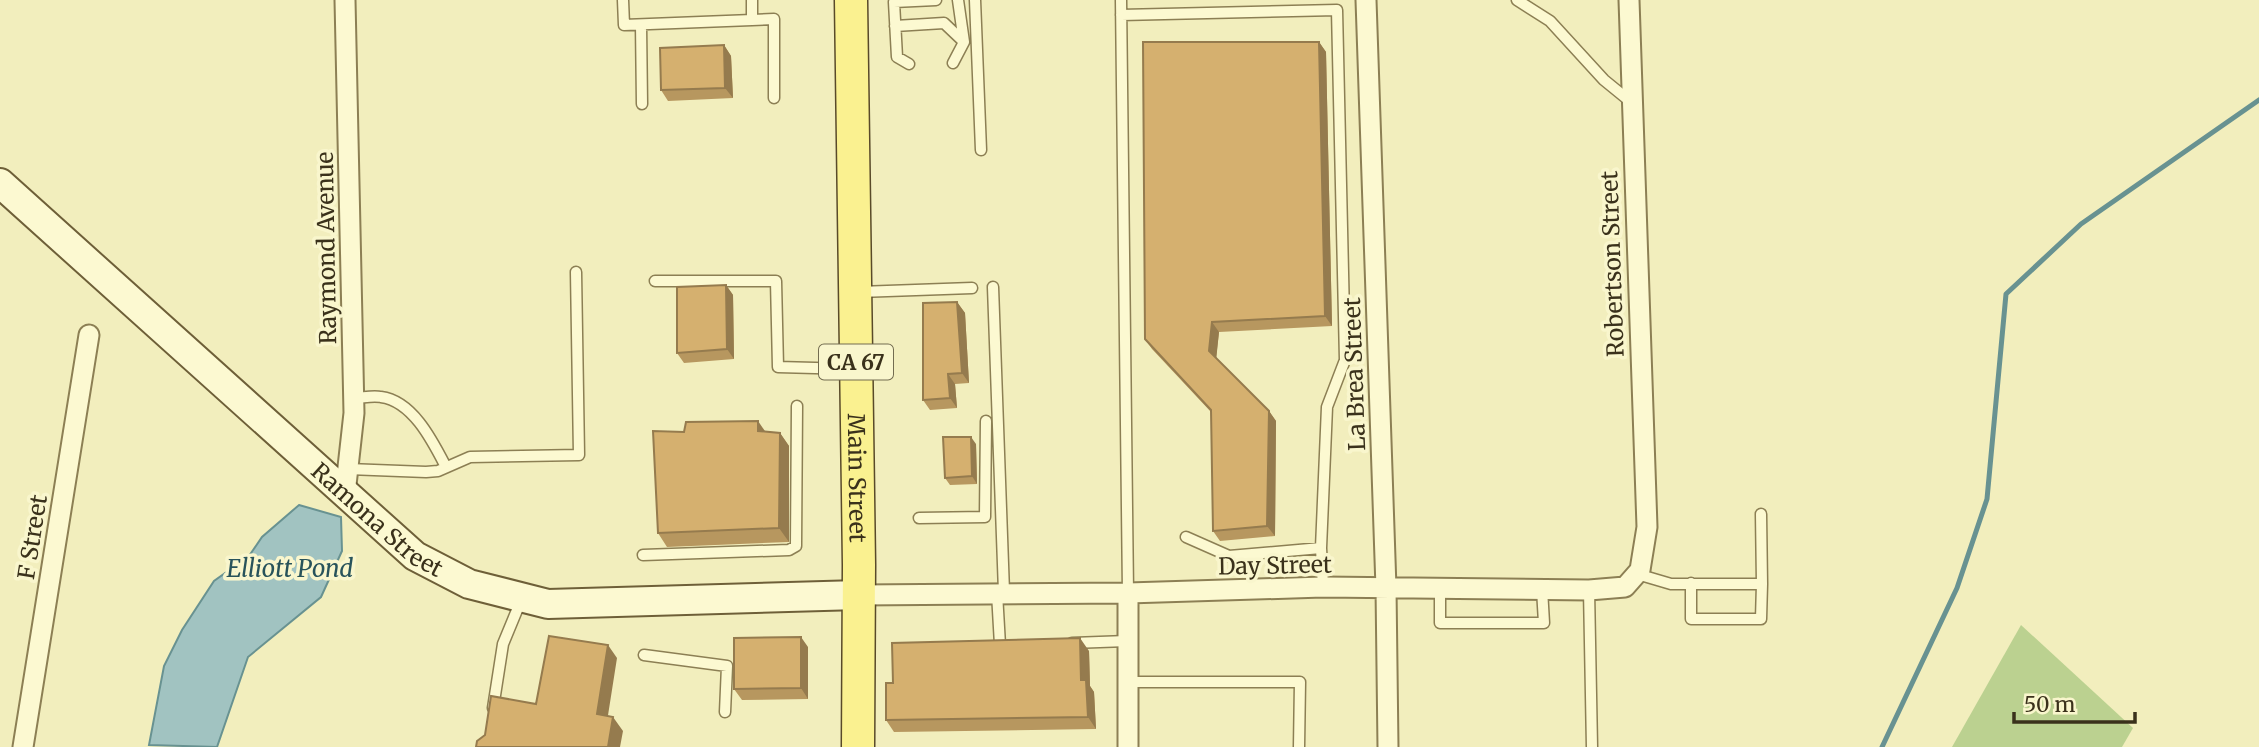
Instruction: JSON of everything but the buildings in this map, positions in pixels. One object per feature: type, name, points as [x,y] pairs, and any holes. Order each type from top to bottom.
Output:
[{"type":"main road","name":"Main Street","points":[[851,0],[859,595],[858,747]]},
{"type":"main road","name":"Ramona Street","points":[[0,183],[346,482],[415,556],[468,584],[548,604],[859,595]]},
{"type":"street","name":"Raymond Avenue","points":[[345,0],[354,398],[346,482]]},
{"type":"street","name":"La Brea Street","points":[[1366,0],[1386,589],[1388,747]]},
{"type":"street","name":"Robertson Street","points":[[1629,0],[1647,527],[1637,573]]},
{"type":"street","name":"F Street","points":[[23,747],[89,335]]},
{"type":"street","name":"Day Street","points":[[859,595],[1128,593],[1323,587],[1589,590],[1625,587],[1637,573]]},
{"type":"street","points":[[1128,593],[1128,747]]},
{"type":"lane","points":[[623,0],[624,25],[774,19],[774,98]]},
{"type":"lane","points":[[752,0],[752,20]]},
{"type":"lane","points":[[909,64],[897,57],[894,2],[936,0]]},
{"type":"lane","points":[[953,63],[964,42],[958,0]]},
{"type":"lane","points":[[975,0],[981,150]]},
{"type":"lane","points":[[1121,0],[1128,593]]},
{"type":"lane","points":[[1517,0],[1550,21],[1604,80],[1631,102]]},
{"type":"lane","points":[[1121,15],[1337,10],[1345,360],[1327,407],[1321,548],[1323,587]]},
{"type":"lane","points":[[895,26],[944,23],[964,42]]},
{"type":"lane","points":[[641,25],[642,104]]},
{"type":"lane","points":[[346,482],[426,472],[470,457],[579,455],[576,272]]},
{"type":"lane","points":[[655,281],[776,281],[778,367],[856,369]]},
{"type":"lane","points":[[993,286],[1000,645]]},
{"type":"lane","points":[[855,292],[972,288]]},
{"type":"lane","points":[[354,398],[380,396],[408,411],[437,449],[446,467]]},
{"type":"lane","points":[[643,555],[789,550],[796,546],[797,406]]},
{"type":"lane","points":[[919,518],[985,517],[986,421]]},
{"type":"lane","points":[[1691,583],[1691,619],[1761,619],[1761,514]]},
{"type":"lane","points":[[1186,537],[1229,556],[1321,548]]},
{"type":"lane","points":[[1637,573],[1671,583],[1762,584]]},
{"type":"lane","points":[[1440,590],[1440,623],[1544,623],[1542,589]]},
{"type":"lane","points":[[1589,590],[1592,747]]},
{"type":"lane","points":[[491,720],[503,644],[523,598]]},
{"type":"lane","points":[[1064,643],[1127,641]]},
{"type":"lane","points":[[987,645],[1013,645]]},
{"type":"lane","points":[[644,655],[727,666],[725,712]]},
{"type":"lane","points":[[1128,682],[1300,682],[1300,747]]},
{"type":"green space","points":[[2021,625],[2133,728],[2122,747],[1952,747]]},
{"type":"water","name":"Elliott Pond","points":[[299,505],[341,517],[342,551],[321,597],[248,657],[217,747],[149,745],[164,666],[182,630],[214,581],[249,556],[262,537]]},
{"type":"waterway","points":[[1882,747],[1957,588],[1987,499],[2006,294],[2081,224],[2259,100]]}]
